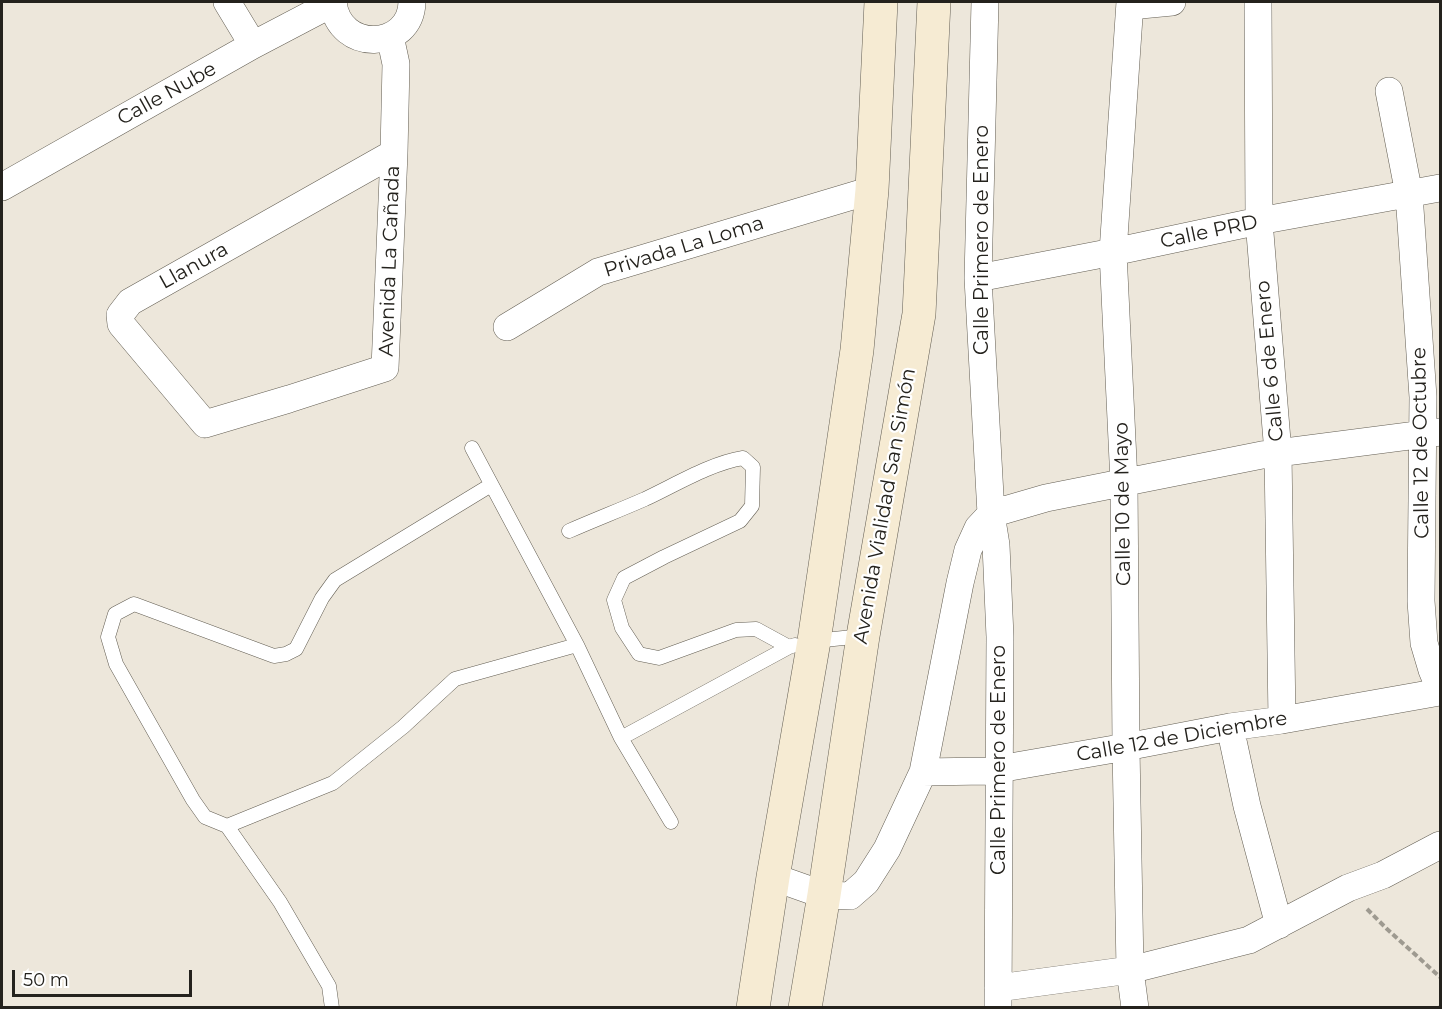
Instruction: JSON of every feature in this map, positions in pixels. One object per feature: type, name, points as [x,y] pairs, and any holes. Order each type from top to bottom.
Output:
[{"type":"main road","points":[[753,1008],[773,877],[801,644],[857,350],[872,190],[880,2]]},
{"type":"main road","name":"Avenida Vialidad San Simón","points":[[805,1008],[863,636],[919,314],[934,2]]},
{"type":"street","points":[[227,2],[253,45]]},
{"type":"street","points":[[333,2],[336,16],[344,28],[359,38],[372,40],[396,33],[407,21],[416,3]]},
{"type":"street","name":"Calle Nube","points":[[2,187],[333,2]]},
{"type":"street","name":"Calle Primero de Enero","points":[[985,2],[978,278],[1000,637],[998,998]]},
{"type":"street","points":[[1130,4],[1172,2]]},
{"type":"street","name":"Calle 6 de Enero","points":[[1258,2],[1259,221],[1278,453],[1282,720]]},
{"type":"street","name":"Calle 10 de Mayo","points":[[1130,4],[1113,252],[1124,482],[1130,970],[1135,1008]]},
{"type":"street","name":"Avenida La Cañada","points":[[205,424],[385,368],[396,64],[390,36]]},
{"type":"street","name":"Calle 12 de Octubre","points":[[1389,91],[1409,194],[1424,397],[1432,434],[1421,601],[1424,643],[1440,690]]},
{"type":"street","name":"Llanura","points":[[205,424],[121,324],[120,315],[130,302],[394,153]]},
{"type":"street","name":"Calle PRD","points":[[978,278],[1259,221],[1440,188]]},
{"type":"street","name":"Privada La Loma","points":[[507,327],[598,272],[872,190]]},
{"type":"street","points":[[773,877],[824,895],[850,896],[866,882],[887,849],[923,772],[968,550],[978,528],[991,514],[1047,498],[1262,454],[1432,434]]},
{"type":"street","name":"Calle 12 de Diciembre","points":[[923,772],[1000,769],[1440,690]]},
{"type":"street","points":[[1230,727],[1246,806],[1279,925]]},
{"type":"street","points":[[998,998],[1130,970],[1249,940],[1348,888],[1383,875],[1440,845]]},
{"type":"lane","points":[[472,448],[577,645],[621,738],[671,822]]},
{"type":"lane","points":[[569,531],[729,460],[743,458],[753,467],[752,506],[740,521],[624,578],[614,600],[622,628],[639,654],[659,658],[736,630],[756,629],[801,644]]},
{"type":"lane","points":[[332,1008],[329,986],[280,902],[226,826],[205,817],[193,800],[117,664],[108,637],[115,614],[134,604],[274,656],[286,654],[296,649],[322,598],[335,580],[491,485]]},
{"type":"lane","points":[[621,738],[801,644],[863,636]]},
{"type":"lane","points":[[226,826],[333,783],[403,728],[455,679],[577,645]]},
{"type":"path","points":[[1348,888],[1387,929],[1440,977]]}]
